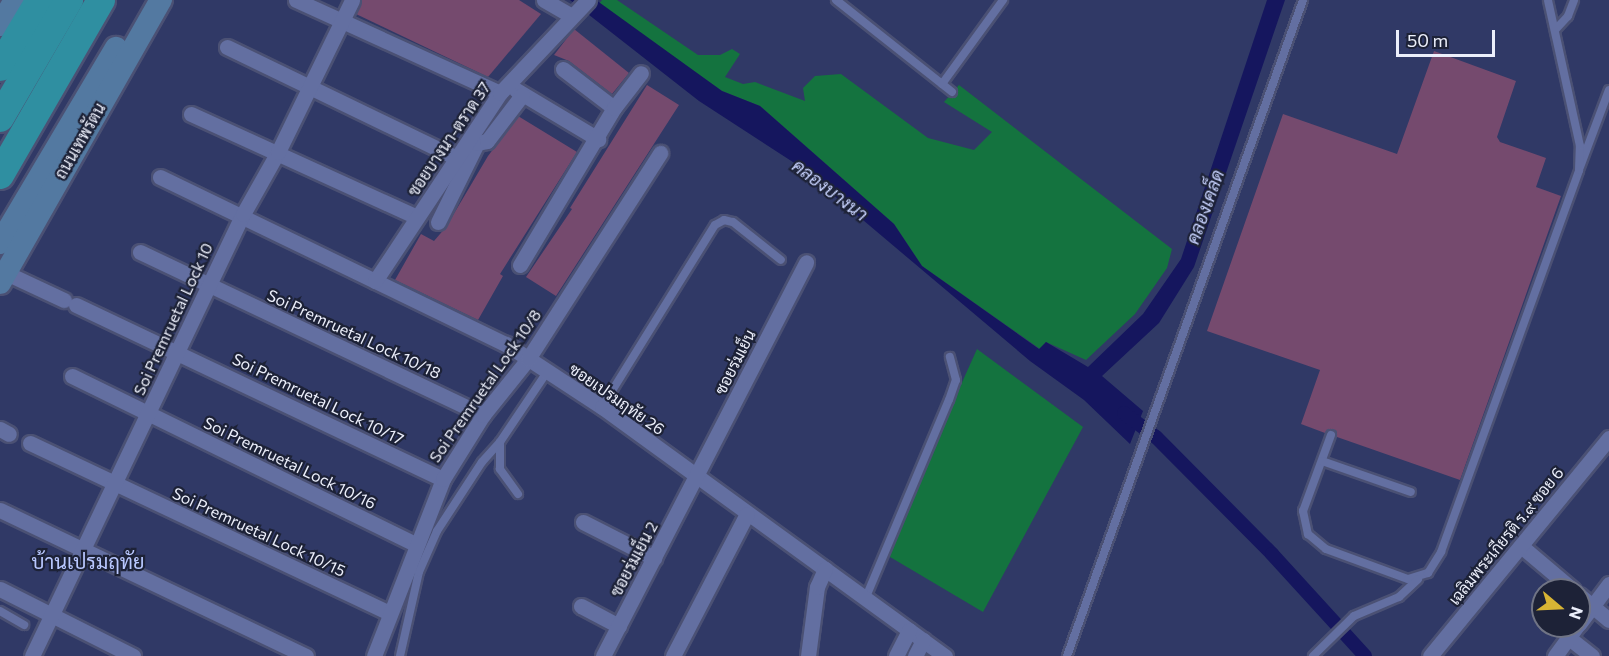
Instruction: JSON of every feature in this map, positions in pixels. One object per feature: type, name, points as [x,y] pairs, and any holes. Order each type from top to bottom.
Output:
[{"type":"highway","points":[[0,67],[40,0]]},
{"type":"highway","points":[[0,93],[54,0]]},
{"type":"highway","points":[[0,118],[69,0]]},
{"type":"highway","points":[[0,159],[93,0]]},
{"type":"highway","points":[[0,175],[101,0]]},
{"type":"main road","points":[[0,25],[15,0]]},
{"type":"main road","points":[[0,243],[144,0]]},
{"type":"main road","name":"ถนนเทพรัตน","points":[[3,278],[161,0]]},
{"type":"street","points":[[296,0],[522,95],[598,139]]},
{"type":"street","name":"Soi Premruetal Lock 10","points":[[32,656],[243,214],[278,152],[352,0]]},
{"type":"street","points":[[544,0],[574,14]]},
{"type":"street","name":"ซอยบางนา-ตราด 37","points":[[375,281],[455,157],[505,88],[588,0]]},
{"type":"street","points":[[227,47],[455,157]]},
{"type":"street","points":[[563,69],[614,108]]},
{"type":"street","points":[[520,265],[598,139],[614,108],[641,74]]},
{"type":"street","points":[[438,222],[477,143],[487,141],[522,95]]},
{"type":"street","points":[[191,114],[417,217]]},
{"type":"street","name":"Soi Premruetal Lock 10/8","points":[[374,656],[443,479],[483,415],[528,359],[660,153]]},
{"type":"street","name":"ซอยเปรมฤทัย 26","points":[[160,177],[243,214],[528,359],[602,407],[696,478],[866,597],[945,656]]},
{"type":"street","name":"Soi Premruetal Lock 10/18","points":[[140,252],[483,415]]},
{"type":"street","name":"ซอยร่มเย็น","points":[[696,478],[806,262]]},
{"type":"street","name":"Soi Premruetal Lock 10/17","points":[[3,278],[70,302],[443,479]]},
{"type":"street","name":"Soi Premruetal Lock 10/16","points":[[72,376],[416,544]]},
{"type":"street","name":"เฉลิมพระเกียรติ ร.๙ ซอย 6","points":[[1430,656],[1609,438]]},
{"type":"street","name":"Soi Premruetal Lock 10/15","points":[[30,444],[115,482],[389,613]]},
{"type":"street","name":"ซอยร่มเย็น 2","points":[[603,656],[696,478]]},
{"type":"street","points":[[0,510],[306,656]]},
{"type":"street","points":[[673,656],[747,514]]},
{"type":"street","points":[[584,522],[654,558]]},
{"type":"street","points":[[1521,546],[1557,578]]},
{"type":"street","points":[[808,656],[818,587],[825,568]]},
{"type":"street","points":[[1609,584],[1591,605],[1609,620]]},
{"type":"street","points":[[0,589],[133,656]]},
{"type":"street","points":[[581,606],[619,626]]},
{"type":"street","points":[[896,656],[909,630]]},
{"type":"street","points":[[1555,656],[1568,638]]},
{"type":"street","points":[[1581,638],[1592,656]]},
{"type":"street","points":[[915,656],[923,640]]},
{"type":"lane","points":[[836,0],[952,93]]},
{"type":"lane","points":[[942,84],[1003,0]]},
{"type":"lane","points":[[1067,656],[1303,0]]},
{"type":"lane","points":[[1548,0],[1580,146],[1579,170]]},
{"type":"lane","points":[[1555,30],[1568,16],[1574,0]]},
{"type":"lane","points":[[1313,656],[1354,616],[1399,597],[1428,573],[1441,552],[1609,90]]},
{"type":"lane","points":[[602,407],[715,225],[724,220],[734,222],[780,260]]},
{"type":"lane","points":[[866,597],[949,400],[956,380],[950,357]]},
{"type":"lane","points":[[400,656],[419,572],[437,531],[482,462],[500,442],[547,372]]},
{"type":"lane","points":[[1331,435],[1303,511],[1304,522],[1314,542],[1408,579],[1418,579]]},
{"type":"lane","points":[[500,442],[500,469],[518,494]]},
{"type":"lane","points":[[1322,461],[1412,492]]},
{"type":"lane","points":[[0,611],[24,625]]},
{"type":"green space","points":[[602,0],[617,0],[698,55],[720,55],[732,49],[740,54],[725,77],[743,84],[755,82],[805,101],[803,88],[815,76],[841,74],[928,138],[974,150],[992,132],[944,102],[959,85],[1172,249],[1167,268],[1135,314],[1086,360],[1046,342],[1040,349],[922,266],[894,224],[760,106],[722,91],[599,4]]},
{"type":"green space","points":[[977,349],[1083,427],[983,612],[885,554]]},
{"type":"water","points":[[570,0],[596,0],[722,91],[760,106],[894,224],[922,266],[1039,349],[1046,342],[1088,367],[1143,314],[1181,259],[1267,0],[1285,0],[1194,267],[1159,323],[1102,376],[1143,411],[1130,444],[1084,400],[1030,361],[799,166],[699,101]]},
{"type":"building","points":[[362,0],[519,0],[541,14],[488,77],[356,14]]},
{"type":"building","points":[[574,29],[629,73],[612,94],[569,61],[554,55]]},
{"type":"building","points":[[1434,51],[1516,81],[1497,137],[1500,142],[1546,158],[1536,187],[1561,196],[1460,480],[1337,437],[1332,429],[1325,433],[1301,424],[1320,370],[1207,331],[1283,114],[1397,154]]},
{"type":"building","points":[[647,85],[679,105],[556,296],[526,277],[572,209],[570,208]]},
{"type":"building","points":[[518,116],[577,152],[500,274],[503,276],[478,320],[395,280],[421,234],[434,241],[446,227],[488,156]]},
{"type":"waterway","points":[[1124,413],[1156,437],[1272,554],[1365,656]]},
{"type":"district","name":"บ้านเปรมฤทัย","points":[[88,561]]},
{"type":"water label","name":"คลองบางนา","points":[[830,190]]},
{"type":"water label","name":"คลองเคล็ด","points":[[1205,207]]}]
